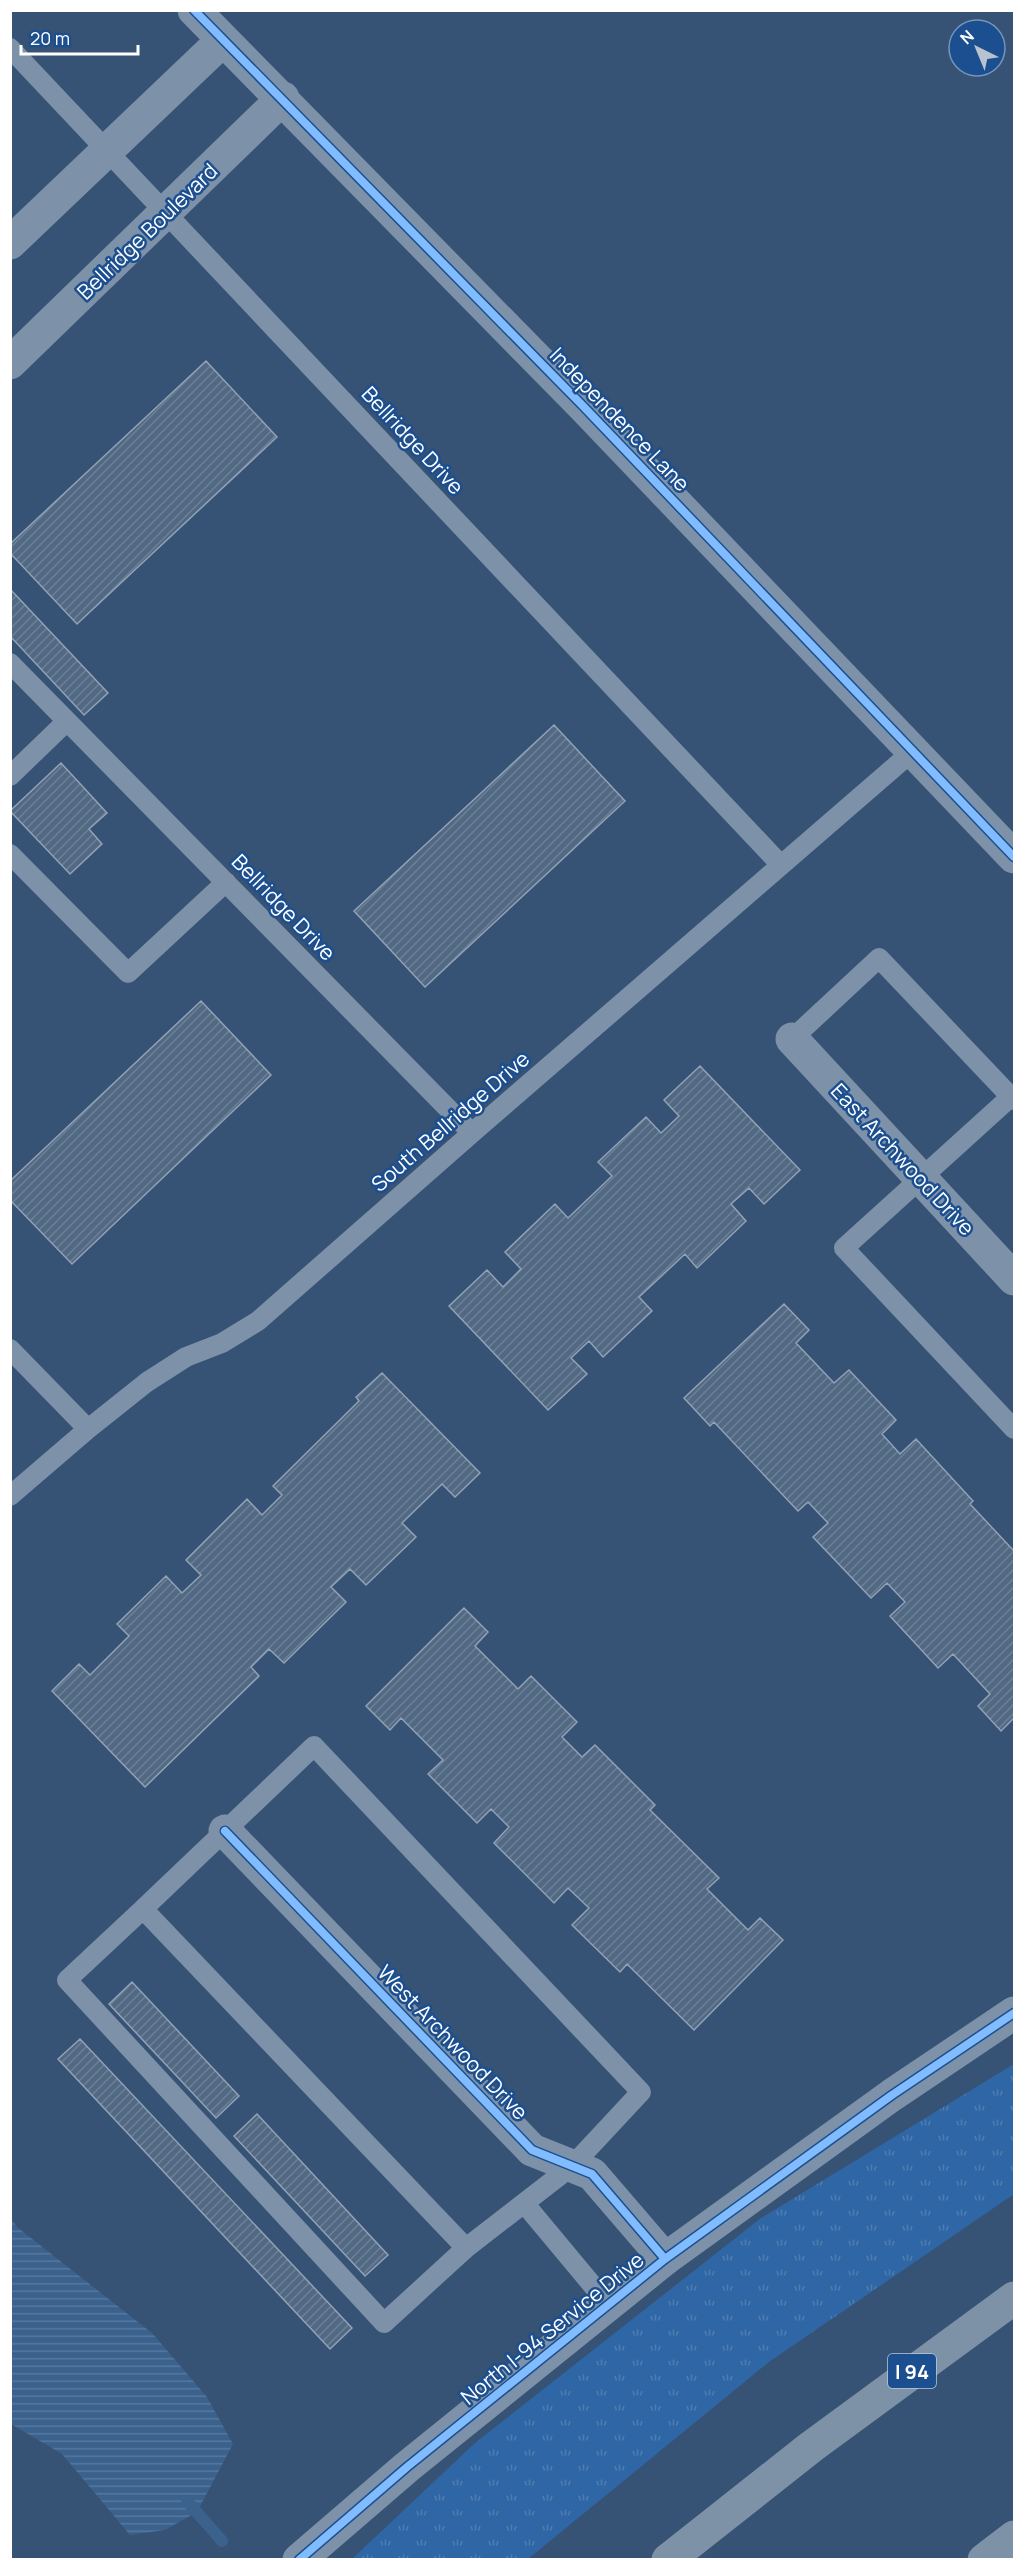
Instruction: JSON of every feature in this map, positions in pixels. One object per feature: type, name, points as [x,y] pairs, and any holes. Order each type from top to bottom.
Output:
[{"type":"highway","name":"I 94","points":[[668,2559],[811,2447],[1014,2298]]},
{"type":"highway","points":[[984,2559],[1014,2537]]},
{"type":"street","name":"Independence Lane","points":[[194,10],[283,98],[583,406],[1014,857]]},
{"type":"street","points":[[10,243],[223,40]]},
{"type":"street","name":"Bellridge Boulevard","points":[[10,363],[283,98]]},
{"type":"street","name":"East Archwood Drive","points":[[792,1039],[1014,1279]]},
{"type":"street","name":"West Archwood Drive","points":[[225,1831],[532,2150],[592,2174],[666,2259]]},
{"type":"street","name":"North I-94 Service Drive","points":[[299,2559],[407,2468],[666,2259],[892,2095],[1014,2013]]},
{"type":"lane","name":"Bellridge Drive","points":[[10,48],[781,865]]},
{"type":"lane","name":"Bellridge Drive","points":[[10,663],[472,1133]]},
{"type":"lane","points":[[10,776],[68,721]]},
{"type":"lane","name":"South Bellridge Drive","points":[[88,1429],[147,1382],[186,1357],[222,1343],[258,1322],[472,1133],[913,751]]},
{"type":"lane","points":[[10,854],[128,973],[225,882]]},
{"type":"lane","points":[[792,1039],[879,958],[1014,1097],[920,1177],[844,1248],[1014,1429]]},
{"type":"lane","points":[[10,1349],[88,1429],[10,1496]]},
{"type":"lane","points":[[314,1746],[641,2092],[572,2166],[466,2248],[384,2323],[67,1980],[225,1831],[314,1746]]},
{"type":"lane","points":[[143,1909],[466,2248]]},
{"type":"lane","points":[[524,2203],[609,2305]]},
{"type":"green space","points":[[1014,2064],[1014,2194],[769,2362],[528,2559],[352,2559],[475,2443],[761,2218]]},
{"type":"shaded area","points":[[10,2217],[17,2227],[152,2333],[207,2397],[233,2444],[197,2512],[165,2530],[130,2535],[62,2454],[11,2424]]},
{"type":"building","points":[[206,361],[277,437],[77,624],[10,553],[10,544]]},
{"type":"building","points":[[10,589],[108,693],[84,715],[10,636]]},
{"type":"building","points":[[554,725],[625,801],[425,987],[354,911]]},
{"type":"building","points":[[61,763],[107,813],[89,829],[102,844],[70,874],[10,811]]},
{"type":"building","points":[[201,1001],[271,1075],[72,1264],[10,1200],[10,1181]]},
{"type":"building","points":[[700,1066],[800,1170],[764,1204],[749,1188],[731,1204],[746,1221],[697,1268],[685,1254],[639,1297],[652,1311],[603,1357],[589,1341],[571,1358],[587,1374],[548,1410],[449,1306],[487,1270],[503,1287],[521,1269],[505,1252],[555,1204],[568,1218],[612,1176],[598,1162],[646,1117],[661,1133],[679,1116],[664,1100]]},
{"type":"building","points":[[784,1304],[809,1330],[796,1343],[834,1383],[849,1370],[896,1420],[882,1434],[900,1454],[916,1439],[973,1501],[970,1504],[1014,1551],[1014,1718],[1001,1731],[978,1706],[990,1694],[953,1654],[938,1668],[890,1616],[905,1602],[887,1583],[871,1598],[813,1537],[828,1523],[808,1502],[798,1511],[714,1422],[710,1426],[684,1398]]},
{"type":"building","points":[[382,1373],[480,1473],[455,1497],[442,1484],[402,1523],[416,1537],[366,1585],[350,1569],[331,1587],[346,1602],[284,1663],[269,1649],[251,1667],[259,1676],[145,1787],[52,1691],[79,1664],[90,1675],[129,1636],[117,1624],[166,1576],[182,1593],[201,1575],[186,1560],[247,1499],[262,1515],[282,1495],[273,1486],[359,1401],[356,1397]]},
{"type":"building","points":[[464,1608],[488,1632],[475,1646],[518,1689],[531,1676],[577,1722],[562,1737],[582,1757],[595,1745],[655,1805],[650,1810],[719,1878],[707,1889],[748,1930],[760,1918],[783,1940],[694,2030],[627,1964],[620,1972],[572,1925],[589,1908],[568,1888],[554,1903],[494,1843],[509,1827],[491,1809],[477,1823],[428,1774],[443,1760],[401,1718],[390,1730],[366,1706]]},
{"type":"building","points":[[132,1982],[239,2096],[216,2118],[109,2004]]},
{"type":"building","points":[[80,2039],[352,2328],[330,2349],[58,2059]]},
{"type":"building","points":[[257,2114],[388,2255],[365,2276],[234,2136]]},
{"type":"waterway","points":[[187,2501],[222,2541]]},
{"type":"cycle path","points":[[194,10],[583,406],[1014,857]]},
{"type":"cycle path","points":[[225,1831],[532,2150],[592,2174],[665,2259]]},
{"type":"cycle path","points":[[299,2560],[407,2467],[665,2259],[892,2095],[1014,2013]]}]
